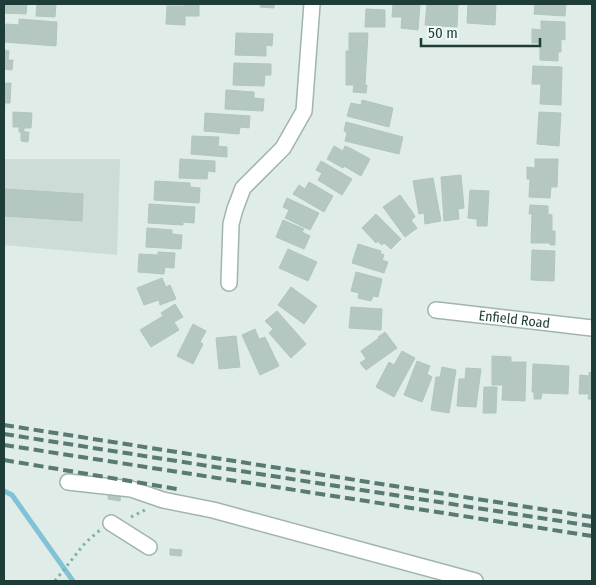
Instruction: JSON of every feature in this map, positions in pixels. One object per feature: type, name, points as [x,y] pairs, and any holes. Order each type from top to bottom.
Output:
[{"type":"street","points":[[229,283],[231,224],[243,188],[283,148],[304,111],[312,4]]},
{"type":"street","name":"Enfield Road","points":[[436,310],[592,328]]},
{"type":"street","points":[[68,482],[130,489],[164,500],[231,515],[475,581]]},
{"type":"street","points":[[111,523],[148,547]]},
{"type":"shaded area","points":[[4,159],[120,159],[117,255],[4,245]]},
{"type":"building","points":[[4,4],[27,4],[26,14],[4,13]]},
{"type":"building","points":[[37,4],[56,4],[55,17],[36,16]]},
{"type":"building","points":[[185,4],[199,4],[199,16],[185,16],[185,25],[166,24],[167,6],[184,6]]},
{"type":"building","points":[[261,4],[274,4],[274,8],[260,7]]},
{"type":"building","points":[[393,4],[420,4],[418,30],[401,28],[402,17],[392,17]]},
{"type":"building","points":[[427,4],[458,4],[457,27],[425,25]]},
{"type":"building","points":[[468,4],[496,4],[495,25],[467,23]]},
{"type":"building","points":[[535,4],[566,4],[565,16],[534,14]]},
{"type":"building","points":[[366,9],[385,10],[385,27],[365,27]]},
{"type":"building","points":[[19,19],[57,22],[56,46],[4,42],[6,24],[19,25]]},
{"type":"building","points":[[541,21],[565,22],[565,40],[561,39],[561,52],[558,52],[558,61],[540,60],[540,43],[532,43],[532,29],[541,30]]},
{"type":"building","points":[[236,33],[273,34],[272,46],[266,45],[266,56],[235,55]]},
{"type":"building","points":[[349,33],[368,33],[366,93],[353,92],[354,85],[346,85],[346,51],[349,51]]},
{"type":"building","points":[[4,50],[9,51],[8,60],[13,60],[12,70],[4,69]]},
{"type":"building","points":[[234,63],[271,64],[271,75],[265,75],[264,86],[233,85]]},
{"type":"building","points":[[533,66],[562,67],[561,105],[540,104],[541,84],[532,84]]},
{"type":"building","points":[[4,83],[11,83],[10,103],[5,103],[4,111]]},
{"type":"building","points":[[226,90],[254,92],[254,98],[264,99],[263,111],[225,109]]},
{"type":"building","points":[[362,100],[393,108],[389,127],[347,116],[351,103],[361,105]]},
{"type":"building","points":[[13,112],[32,113],[31,128],[24,128],[24,132],[29,132],[28,142],[21,141],[19,127],[13,127]]},
{"type":"building","points":[[539,112],[561,113],[559,146],[537,144]]},
{"type":"building","points":[[205,113],[250,116],[249,128],[240,127],[239,134],[204,131]]},
{"type":"building","points":[[346,122],[403,137],[399,154],[345,141],[347,133],[344,131]]},
{"type":"building","points":[[192,136],[219,137],[218,146],[227,147],[227,157],[191,154]]},
{"type":"building","points":[[334,146],[343,151],[345,146],[370,159],[361,176],[327,159]]},
{"type":"building","points":[[180,159],[215,161],[215,172],[208,171],[207,179],[179,178]]},
{"type":"building","points":[[535,159],[558,159],[557,187],[551,187],[550,198],[529,197],[530,179],[527,179],[527,167],[535,168]]},
{"type":"building","points":[[321,161],[352,179],[342,195],[318,180],[322,173],[316,170]]},
{"type":"building","points":[[461,175],[464,208],[458,209],[459,219],[444,221],[441,177]]},
{"type":"building","points":[[433,178],[441,221],[425,224],[424,213],[419,214],[413,181]]},
{"type":"building","points":[[155,181],[190,183],[190,187],[200,188],[199,203],[154,200]]},
{"type":"building","points":[[309,182],[333,196],[324,212],[293,194],[299,185],[305,189]]},
{"type":"building","points":[[4,189],[83,194],[82,221],[4,216]]},
{"type":"building","points":[[470,190],[489,191],[487,226],[477,226],[477,219],[468,218]]},
{"type":"building","points":[[400,195],[413,213],[415,217],[411,220],[417,228],[405,237],[383,207]]},
{"type":"building","points":[[287,198],[319,213],[310,230],[285,218],[289,210],[283,207]]},
{"type":"building","points":[[149,204],[195,207],[194,223],[183,222],[183,225],[148,223]]},
{"type":"building","points":[[530,205],[548,206],[548,214],[552,215],[552,231],[555,231],[555,245],[550,245],[550,243],[531,243],[532,214],[529,214]]},
{"type":"building","points":[[376,214],[401,239],[391,249],[384,243],[382,245],[377,241],[376,243],[362,228]]},
{"type":"building","points":[[283,220],[304,229],[302,232],[310,236],[304,249],[276,237]]},
{"type":"building","points":[[147,228],[172,230],[172,234],[182,235],[181,249],[146,247]]},
{"type":"building","points":[[358,244],[381,251],[380,253],[384,255],[382,260],[388,262],[384,273],[352,263]]},
{"type":"building","points":[[288,249],[317,262],[308,281],[279,268]]},
{"type":"building","points":[[532,250],[555,251],[554,281],[531,280]]},
{"type":"building","points":[[158,252],[175,253],[174,268],[165,267],[164,274],[138,272],[139,254],[158,255]]},
{"type":"building","points":[[356,272],[382,279],[378,297],[373,296],[371,301],[358,298],[359,293],[351,291]]},
{"type":"building","points":[[162,278],[166,287],[170,285],[176,299],[160,305],[159,300],[144,305],[137,288]]},
{"type":"building","points":[[291,287],[317,306],[304,324],[278,305]]},
{"type":"building","points":[[175,304],[183,317],[174,322],[179,330],[151,347],[140,330],[163,316],[161,313]]},
{"type":"building","points":[[351,307],[382,309],[381,330],[349,328]]},
{"type":"building","points":[[277,311],[306,344],[291,358],[269,333],[273,329],[265,321]]},
{"type":"building","points":[[193,324],[206,331],[200,342],[203,344],[193,364],[177,356]]},
{"type":"building","points":[[255,329],[259,339],[265,337],[279,366],[260,375],[242,335]]},
{"type":"building","points":[[385,332],[397,348],[366,370],[360,363],[366,359],[361,351]]},
{"type":"building","points":[[236,336],[240,367],[219,369],[216,338]]},
{"type":"building","points":[[402,351],[415,358],[394,397],[376,387],[389,362],[394,365]]},
{"type":"building","points":[[492,356],[511,357],[511,362],[526,362],[525,401],[502,400],[503,385],[492,385]]},
{"type":"building","points":[[417,361],[430,366],[427,374],[432,377],[422,402],[404,395]]},
{"type":"building","points":[[533,364],[569,366],[568,394],[542,393],[541,399],[534,399],[534,392],[532,392]]},
{"type":"building","points":[[442,367],[456,370],[449,413],[431,410],[436,377],[440,377]]},
{"type":"building","points":[[466,368],[481,369],[476,407],[457,406],[459,379],[465,379]]},
{"type":"building","points":[[589,372],[592,373],[592,399],[588,399],[589,394],[579,394],[580,375],[589,376]]},
{"type":"building","points":[[484,387],[497,387],[496,413],[483,413]]},
{"type":"building","points":[[109,492],[121,494],[120,501],[108,499]]},
{"type":"building","points":[[170,549],[182,550],[181,556],[170,555]]},
{"type":"waterway","points":[[4,491],[12,495],[73,581]]},
{"type":"railway","points":[[4,425],[592,517]]},
{"type":"railway","points":[[4,434],[592,526]]},
{"type":"railway","points":[[4,445],[592,536]]},
{"type":"railway","points":[[4,460],[177,489]]}]
